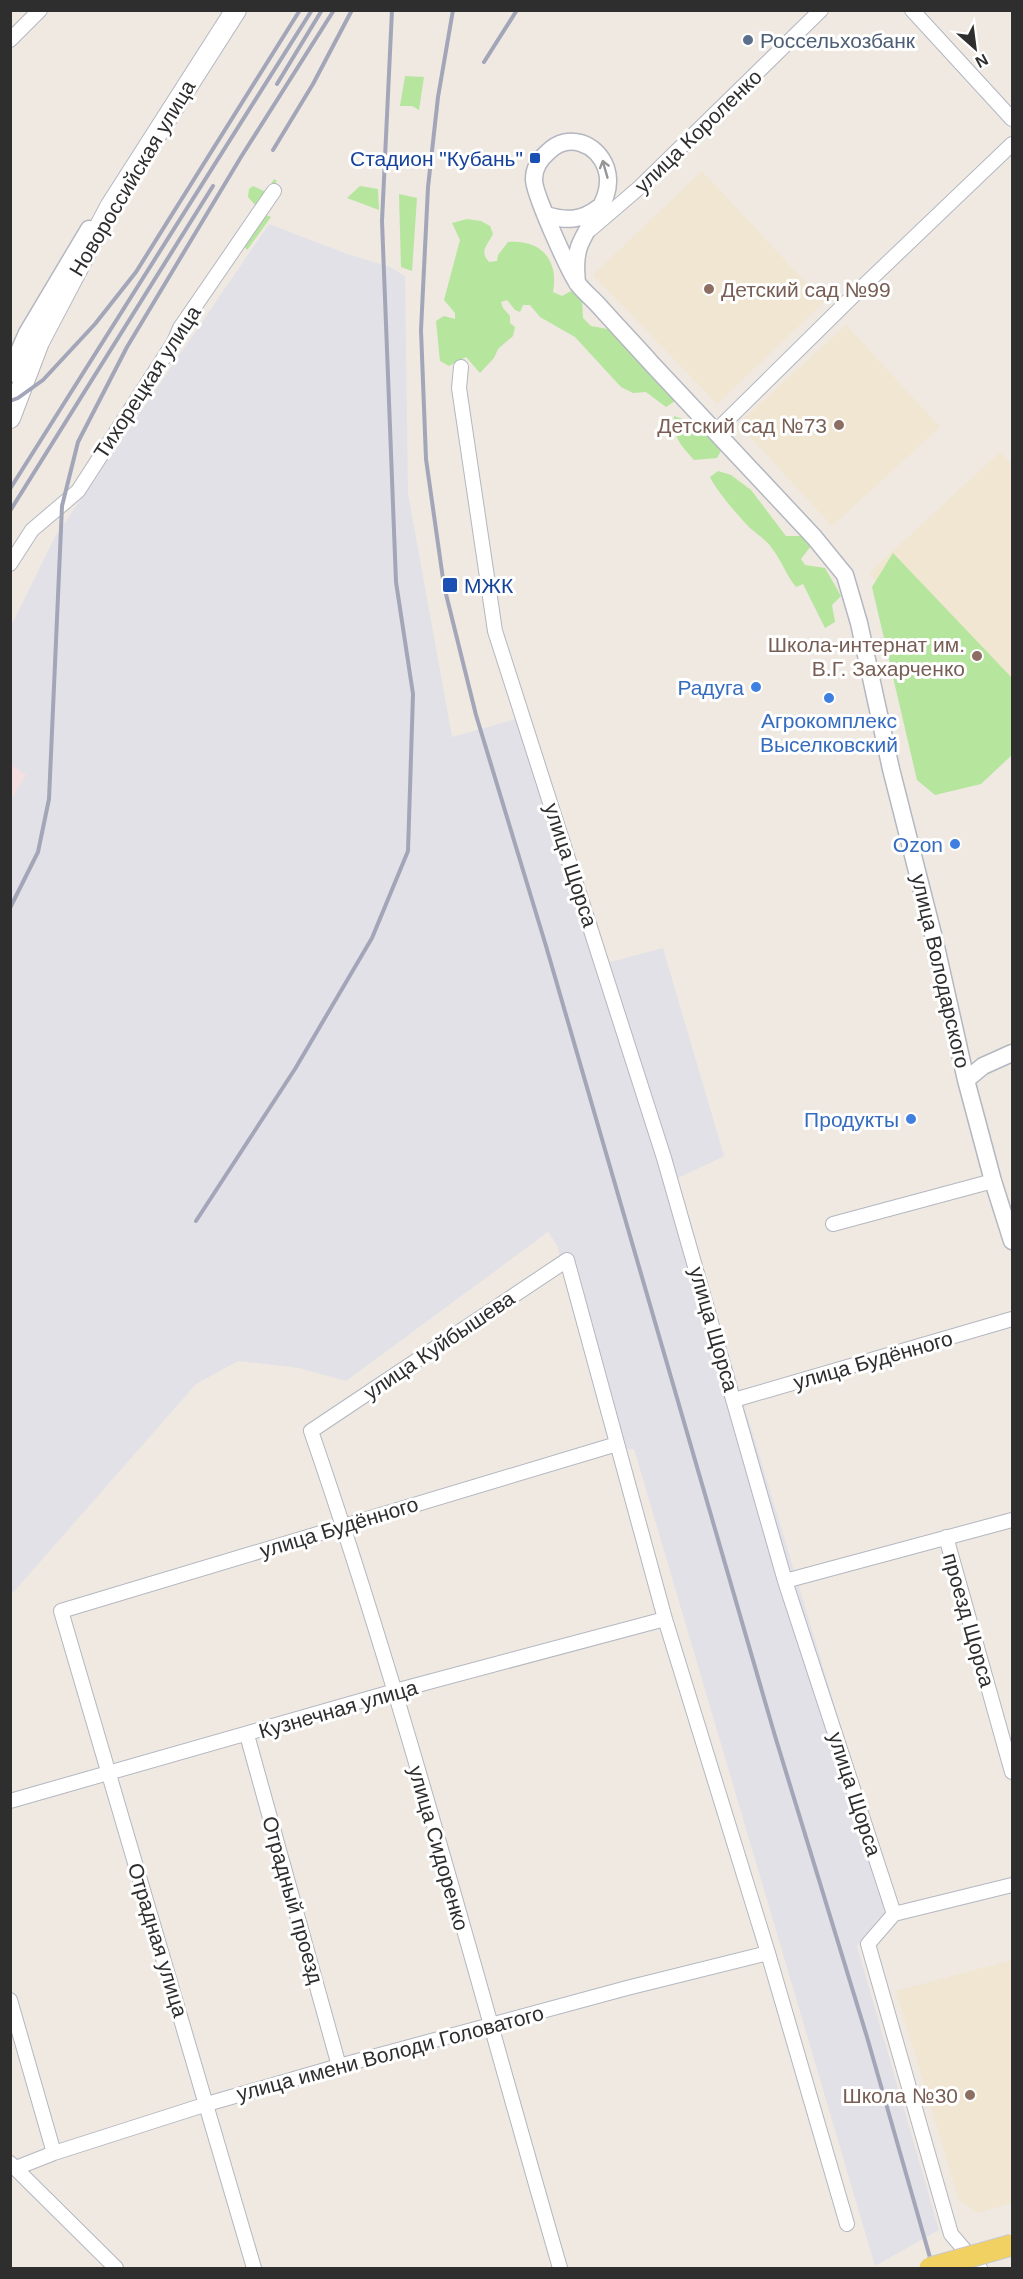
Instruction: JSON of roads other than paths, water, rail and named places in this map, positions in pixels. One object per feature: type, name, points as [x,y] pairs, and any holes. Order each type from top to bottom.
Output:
[{"type":"main road","name":"Новороссийская улица","points":[[10,418],[15,369],[39,342],[110,207],[236,10]]},
{"type":"main road","points":[[930,2268],[1012,2245]]},
{"type":"street","points":[[10,40],[40,10]]},
{"type":"street","name":"Новороссийская улица","points":[[15,369],[27,333],[103,206],[227,10]]},
{"type":"street","name":"улица Короленко","points":[[584,234],[625,200],[821,10]]},
{"type":"street","points":[[912,10],[1012,119]]},
{"type":"street","name":"улица Володарского","points":[[601,206],[607,191],[607,171],[599,154],[592,147],[571,141],[550,150],[540,161],[534,180],[539,201],[577,283],[814,537],[844,575],[858,623],[966,1080],[1012,1241]]},
{"type":"street","points":[[716,432],[846,303],[1012,144]]},
{"type":"street","name":"Тихорецкая улица","points":[[10,564],[32,530],[78,490],[174,342],[180,328],[274,191]]},
{"type":"street","name":"улица Короленко","points":[[601,206],[625,200]]},
{"type":"street","points":[[546,214],[571,220],[591,213],[601,206]]},
{"type":"street","points":[[577,283],[578,248],[601,206]]},
{"type":"street","name":"улица Щорса","points":[[461,368],[459,388],[495,631],[664,1158],[785,1581],[894,1914]]},
{"type":"street","points":[[966,1080],[983,1066],[1012,1053]]},
{"type":"street","points":[[833,1224],[993,1181]]},
{"type":"street","name":"улица Куйбышева","points":[[311,1431],[567,1260],[617,1444]]},
{"type":"street","name":"улица Будённого","points":[[734,1400],[1012,1319]]},
{"type":"street","name":"улица Сидоренко","points":[[311,1431],[344,1526],[395,1691],[560,2268]]},
{"type":"street","points":[[617,1444],[665,1619],[768,1953],[847,2224]]},
{"type":"street","name":"улица Будённого","points":[[61,1611],[617,1444]]},
{"type":"street","points":[[785,1581],[1012,1520]]},
{"type":"street","name":"проезд Щорса","points":[[946,1537],[1012,1772]]},
{"type":"street","name":"Отрадная улица","points":[[61,1611],[254,2268]]},
{"type":"street","name":"Кузнечная улица","points":[[10,1802],[395,1691],[665,1619]]},
{"type":"street","name":"Отрадный проезд","points":[[247,1735],[339,2066]]},
{"type":"street","points":[[980,2268],[951,2234],[868,1944],[894,1914],[1012,1885]]},
{"type":"street","name":"улица имени Володи Головатого","points":[[13,2165],[207,2104],[339,2066],[627,1988],[768,1953]]},
{"type":"street","points":[[10,2000],[54,2152]]},
{"type":"street","points":[[13,2165],[116,2268]]},
{"type":"railway","points":[[10,401],[43,380],[95,324],[136,272],[300,10]]},
{"type":"railway","points":[[10,489],[312,10]]},
{"type":"railway","points":[[277,84],[322,10]]},
{"type":"railway","points":[[10,908],[38,852],[49,799],[62,506],[78,442],[127,347],[241,157],[334,10]]},
{"type":"railway","points":[[273,150],[313,84],[352,10]]},
{"type":"railway","points":[[196,1221],[295,1069],[372,938],[408,851],[413,694],[396,582],[382,221],[392,10]]},
{"type":"railway","points":[[453,10],[438,97],[428,187],[421,330],[426,459],[444,586],[476,715],[546,946],[775,1736],[867,2037],[933,2268]]},
{"type":"railway","points":[[484,62],[517,10]]},
{"type":"railway","points":[[10,511],[213,186]]},
{"type":"place","name":"Россельхозбанк","points":[[748,40]]},
{"type":"place","name":"Стадион \"Кубань\"","points":[[535,158]]},
{"type":"place","name":"Детский сад №99","points":[[709,289]]},
{"type":"place","name":"Детский сад №73","points":[[839,425]]},
{"type":"place","name":"МЖК","points":[[450,585]]},
{"type":"place","name":"Школа-интернат им. В.Г. Захарченко","points":[[977,656]]},
{"type":"place","name":"Радуга","points":[[756,687]]},
{"type":"place","name":"Агрокомплекс Выселковский","points":[[829,698]]},
{"type":"place","name":"Ozon","points":[[955,844]]},
{"type":"place","name":"Продукты","points":[[911,1119]]},
{"type":"place","name":"Школа №30","points":[[970,2095]]}]
